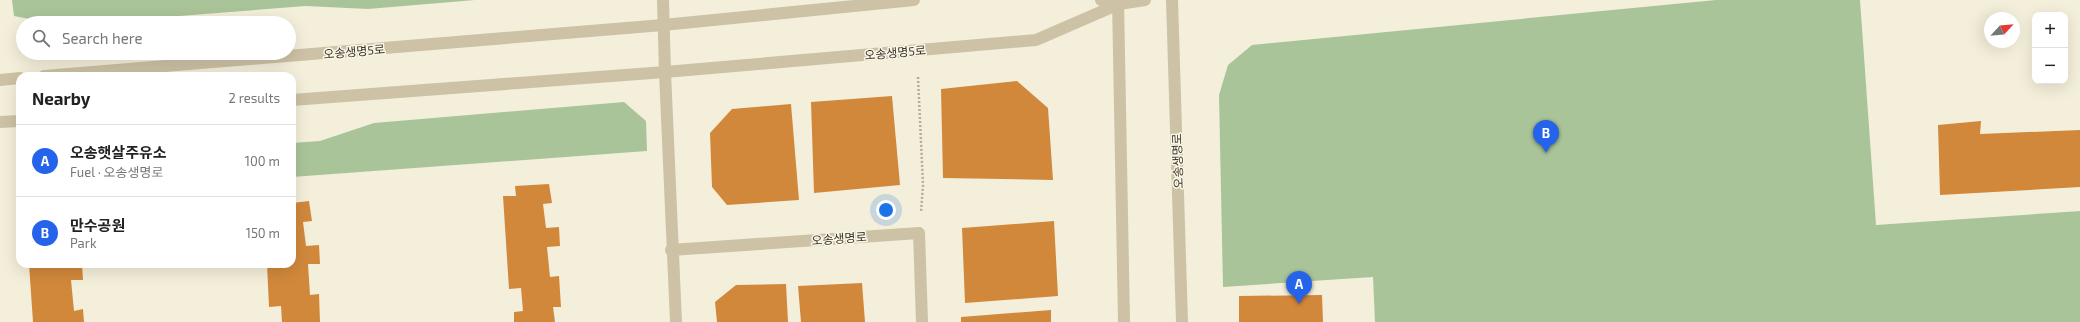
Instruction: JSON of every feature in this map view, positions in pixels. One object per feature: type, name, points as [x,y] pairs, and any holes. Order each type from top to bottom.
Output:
[{"type":"street","points":[[663,0],[664,72],[671,250],[676,322]]},
{"type":"street","name":"오송생명5로","points":[[296,55],[663,25],[914,0]]},
{"type":"street","name":"오송생명5로","points":[[1101,0],[1119,2],[1145,0]]},
{"type":"street","name":"오송생명로","points":[[1172,0],[1182,322]]},
{"type":"street","points":[[1119,2],[1124,322]]},
{"type":"street","name":"오송생명5로","points":[[296,100],[664,72],[1036,40],[1119,2]]},
{"type":"street","name":"오송생명5로","points":[[93,72],[238,60]]},
{"type":"street","points":[[0,80],[16,78]]},
{"type":"street","points":[[0,122],[16,121]]},
{"type":"street","points":[[919,233],[922,322]]},
{"type":"street","name":"오송생명로","points":[[671,250],[919,233]]},
{"type":"path","points":[[918,77],[923,186],[919,233]]},
{"type":"green space","points":[[12,0],[475,0],[368,9],[306,6],[179,16],[14,16]]},
{"type":"green space","points":[[1716,0],[1860,0],[1876,225],[2080,211],[2080,322],[1375,322],[1373,277],[1223,287],[1219,95],[1228,65],[1252,45]]},
{"type":"green space","points":[[624,102],[646,121],[647,151],[296,177],[296,143],[320,141],[374,123]]},
{"type":"building","points":[[1017,81],[1048,108],[1053,180],[943,178],[941,89]]},
{"type":"building","points":[[892,96],[900,185],[814,193],[811,102]]},
{"type":"building","points":[[791,104],[799,200],[727,205],[712,187],[710,133],[732,109]]},
{"type":"building","points":[[1981,121],[1980,134],[2080,130],[2080,187],[1940,195],[1938,125]]},
{"type":"building","points":[[549,184],[552,203],[543,204],[546,228],[559,227],[560,246],[547,247],[550,277],[559,276],[561,307],[553,307],[555,322],[514,322],[514,312],[523,311],[521,288],[509,289],[503,196],[516,196],[515,186]]},
{"type":"building","points":[[309,201],[312,221],[303,222],[306,246],[319,245],[320,264],[308,264],[310,295],[319,294],[320,322],[282,322],[281,306],[269,307],[267,268],[296,268],[296,203]]},
{"type":"building","points":[[1054,221],[1058,296],[965,303],[962,228]]},
{"type":"building","points":[[29,268],[82,268],[83,280],[71,280],[74,311],[83,309],[84,322],[33,322]]},
{"type":"building","points":[[862,283],[865,322],[801,322],[798,286]]},
{"type":"building","points":[[786,284],[788,322],[717,322],[715,302],[736,285]]},
{"type":"building","points":[[1322,295],[1323,322],[1239,322],[1239,296]]},
{"type":"building","points":[[1051,310],[1051,322],[961,322],[961,317]]},
{"type":"place","name":"만수공원","points":[[1546,153]]},
{"type":"place","name":"오송햇살주유소","points":[[1299,304]]}]
